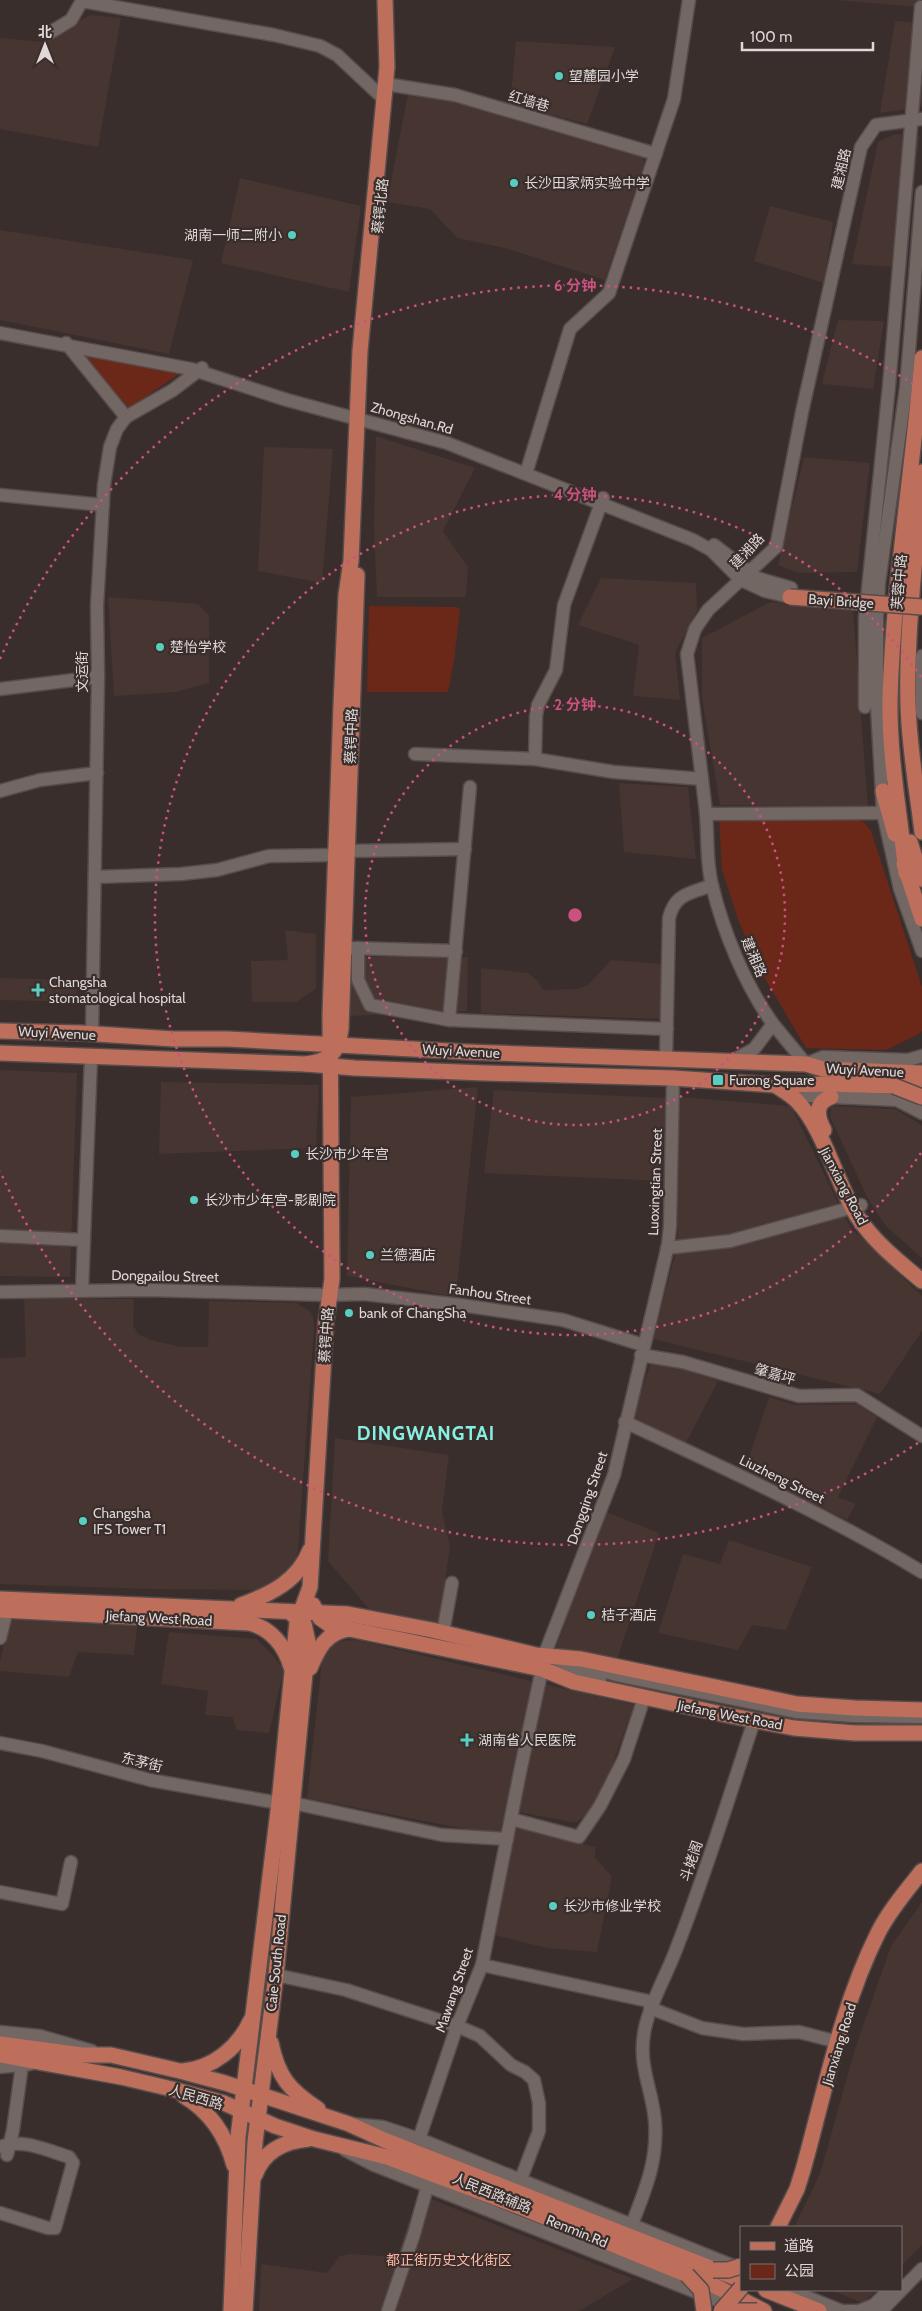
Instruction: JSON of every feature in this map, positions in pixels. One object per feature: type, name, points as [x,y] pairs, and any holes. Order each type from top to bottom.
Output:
[{"type":"main road","name":"蔡锷北路","points":[[360,416],[368,259],[387,59],[385,0]]},
{"type":"main road","name":"蔡锷北路","points":[[360,416],[392,85],[394,43],[393,0]]},
{"type":"main road","name":"芙蓉中路","points":[[899,806],[891,732],[890,700],[922,358]]},
{"type":"main road","name":"蔡锷中路","points":[[294,1613],[310,1587],[332,1264],[329,1097],[336,1015],[360,416]]},
{"type":"main road","name":"芙蓉中路","points":[[922,472],[911,616],[908,701],[912,758],[921,803],[922,832]]},
{"type":"main road","name":"Bayi Bridge","points":[[791,592],[922,598]]},
{"type":"main road","name":"Bayi Bridge","points":[[791,592],[922,607]]},
{"type":"main road","points":[[883,791],[906,873],[922,919]]},
{"type":"main road","points":[[899,806],[906,873]]},
{"type":"main road","points":[[899,806],[922,879]]},
{"type":"main road","name":"蔡锷中路","points":[[336,1015],[351,948],[341,853]]},
{"type":"main road","points":[[307,1042],[324,1032],[336,1015],[347,1035],[357,1044],[366,1046]]},
{"type":"main road","name":"Wuyi Avenue","points":[[2,1029],[307,1042],[332,1053],[485,1073],[673,1078],[831,1090],[894,1086],[922,1087]]},
{"type":"main road","name":"Wuyi Avenue","points":[[2,1054],[306,1064],[332,1053],[366,1046],[666,1060],[806,1064],[823,1069],[918,1071]]},
{"type":"main road","points":[[306,1064],[319,1071],[329,1097]]},
{"type":"main road","name":"Jianxiang Road","points":[[775,1085],[797,1101],[811,1122],[856,1204],[888,1242],[922,1270]]},
{"type":"main road","points":[[894,1086],[922,1097]]},
{"type":"main road","name":"Jianxiang Road","points":[[831,1090],[819,1105],[818,1119],[867,1229],[883,1248],[922,1281]]},
{"type":"main road","points":[[232,1608],[263,1597],[287,1582],[304,1564],[312,1546]]},
{"type":"main road","points":[[310,1587],[316,1611]]},
{"type":"main road","name":"Jiefang West Road","points":[[2,1606],[232,1608],[294,1613],[316,1611],[348,1614],[443,1633],[543,1663],[574,1682],[754,1721],[822,1731],[922,1733]]},
{"type":"main road","name":"Jiefang West Road","points":[[2,1606],[249,1623],[264,1628],[278,1642],[286,1652],[292,1671]]},
{"type":"main road","name":"Jiefang West Road","points":[[316,1611],[324,1623],[349,1629],[543,1663],[581,1659],[797,1704],[922,1710]]},
{"type":"main road","name":"Caie South Road","points":[[245,2311],[258,2119],[276,1975],[294,1613]]},
{"type":"main road","name":"Caie South Road","points":[[231,2311],[236,2174],[242,2112],[254,2014],[305,1679],[308,1635],[304,1624],[294,1613]]},
{"type":"main road","points":[[305,1679],[325,1640],[336,1632],[349,1629]]},
{"type":"main road","name":"Jianxiang Road","points":[[778,2226],[797,2189],[838,2042],[860,1976],[878,1933],[922,1871]]},
{"type":"main road","name":"Jianxiang Road","points":[[788,2226],[812,2172],[841,2057],[868,1978],[886,1937],[922,1884]]},
{"type":"main road","points":[[180,2071],[205,2066],[225,2054],[247,2030],[254,2014]]},
{"type":"main road","points":[[269,2029],[277,2066],[286,2083],[302,2099],[334,2119]]},
{"type":"main road","name":"人民西路","points":[[0,2044],[82,2055],[111,2055],[180,2071],[349,2124],[384,2140]]},
{"type":"main road","name":"人民西路","points":[[0,2055],[122,2077],[224,2103],[258,2119],[314,2139],[387,2157]]},
{"type":"main road","points":[[172,2090],[198,2106],[216,2123],[225,2140],[236,2174]]},
{"type":"main road","points":[[252,2186],[257,2169],[268,2154],[284,2143],[314,2139]]},
{"type":"main road","name":"Renmin.Rd","points":[[384,2140],[538,2199],[713,2270],[728,2270],[737,2284]]},
{"type":"main road","name":"Renmin.Rd","points":[[387,2157],[525,2209],[687,2275],[737,2284]]},
{"type":"main road","points":[[687,2275],[701,2290],[704,2311]]},
{"type":"main road","points":[[710,2311],[737,2284]]},
{"type":"main road","points":[[721,2311],[737,2284]]},
{"type":"main road","points":[[742,2291],[757,2311]]},
{"type":"main road","name":"Renmin.Rd","points":[[744,2291],[764,2311]]},
{"type":"main road","points":[[772,2291],[785,2293],[819,2311]]},
{"type":"street","points":[[528,467],[570,329],[609,293],[674,99],[689,0]]},
{"type":"street","points":[[51,32],[71,20],[82,1],[274,35],[320,46],[337,54],[384,99]]},
{"type":"street","points":[[865,707],[864,618],[916,120],[921,7]]},
{"type":"street","name":"红墙巷","points":[[392,85],[455,95],[656,154]]},
{"type":"street","name":"建湘路","points":[[806,1064],[759,1005],[721,917],[712,885],[706,814],[687,654],[695,629],[708,610],[776,547],[802,412],[861,147],[876,125],[916,120]]},
{"type":"street","points":[[922,192],[906,388],[876,617],[877,724],[883,813],[900,889],[922,951]]},
{"type":"street","name":"Zhongshan.Rd","points":[[0,328],[201,369],[290,394],[469,450],[696,534],[716,546],[745,576],[767,582],[791,592]]},
{"type":"street","name":"Zhongshan.Rd","points":[[0,334],[65,342]]},
{"type":"street","points":[[65,342],[126,417],[173,390],[201,369]]},
{"type":"street","name":"Zhongshan.Rd","points":[[360,416],[450,437],[528,467],[602,500]]},
{"type":"street","name":"文运街","points":[[92,1034],[98,677],[97,606],[103,505],[110,447],[117,429],[126,417]]},
{"type":"street","points":[[0,495],[103,505]]},
{"type":"street","points":[[535,760],[538,704],[556,670],[564,605],[602,500]]},
{"type":"street","points":[[922,656],[922,713]]},
{"type":"street","points":[[0,688],[98,677]]},
{"type":"street","points":[[415,754],[535,760],[614,772],[702,779]]},
{"type":"street","points":[[0,790],[40,780],[96,773]]},
{"type":"street","points":[[449,1020],[470,788]]},
{"type":"street","points":[[706,814],[883,813]]},
{"type":"street","points":[[95,877],[181,874],[217,870],[268,856],[465,849]]},
{"type":"street","points":[[666,1060],[669,918],[672,906],[680,898],[712,885]]},
{"type":"street","points":[[456,951],[351,948],[358,980],[370,1005],[449,1020],[666,1029]]},
{"type":"street","points":[[730,1062],[754,1049],[773,1024]]},
{"type":"street","points":[[806,1064],[824,1057],[908,1060],[922,1056]]},
{"type":"street","points":[[82,1290],[91,1057]]},
{"type":"street","name":"Luoxingtian Street","points":[[642,1350],[668,1248],[673,1078]]},
{"type":"street","points":[[790,1095],[831,1090],[897,1100],[922,1113]]},
{"type":"street","points":[[670,1228],[689,1239],[709,1240],[856,1204]]},
{"type":"street","points":[[668,1248],[730,1242],[856,1204]]},
{"type":"street","points":[[0,1236],[84,1240]]},
{"type":"street","name":"Dongpailou Street","points":[[0,1292],[82,1290],[329,1295]]},
{"type":"street","name":"Fanhou Street","points":[[329,1295],[356,1294],[398,1297],[554,1319],[642,1350]]},
{"type":"street","name":"Dongqing Street","points":[[511,1819],[543,1663],[614,1474],[642,1350]]},
{"type":"street","name":"肇嘉坪","points":[[642,1350],[799,1396],[857,1395],[922,1436]]},
{"type":"street","name":"Liuzheng Street","points":[[625,1422],[797,1502],[867,1539],[922,1572]]},
{"type":"street","points":[[443,1633],[452,1583]]},
{"type":"street","points":[[0,1638],[2,1606]]},
{"type":"street","name":"Jiefang West Road","points":[[543,1663],[795,1719],[854,1724],[922,1725]]},
{"type":"street","name":"Jiefang West Road","points":[[616,1679],[797,1712],[854,1716],[922,1717]]},
{"type":"street","points":[[511,1819],[579,1837],[600,1806],[624,1759],[644,1698]]},
{"type":"street","name":"斗姥阁","points":[[632,2224],[652,2170],[656,2146],[655,2120],[642,2059],[644,2030],[652,2005],[677,1948],[754,1721]]},
{"type":"street","name":"东茅街","points":[[0,1743],[150,1780],[286,1803],[442,1835],[506,1839]]},
{"type":"street","name":"Mawang Street","points":[[419,2139],[457,2026],[482,1965],[511,1819]]},
{"type":"street","points":[[0,1892],[62,1904],[70,1862]]},
{"type":"street","points":[[482,1965],[652,2005],[702,2028],[742,2034],[799,2032],[838,2042]]},
{"type":"street","points":[[276,1975],[346,1990],[457,2026],[480,2036],[511,2065],[525,2072],[534,2080],[539,2102],[539,2131],[521,2179]]},
{"type":"street","points":[[0,2032],[40,2036],[111,2055]]},
{"type":"street","points":[[0,2067],[47,2063]]},
{"type":"street","points":[[0,2212],[48,2228],[55,2228],[73,2163],[72,2159],[21,2143],[6,2148],[22,2065]]},
{"type":"street","name":"人民西路辅路","points":[[349,2124],[383,2127],[419,2139],[632,2224],[737,2284]]},
{"type":"street","name":"人民西路辅路","points":[[341,2147],[370,2163],[428,2184],[744,2311]]},
{"type":"street","points":[[388,2311],[414,2234],[428,2184]]},
{"type":"street","points":[[902,2278],[922,2258]]},
{"type":"street","points":[[902,2286],[922,2269]]},
{"type":"street","points":[[874,2309],[888,2291]]},
{"type":"street","points":[[785,2293],[842,2311],[874,2309],[896,2291]]},
{"type":"shaded area","points":[[835,0],[921,0],[921,7]]},
{"type":"shaded area","points":[[90,15],[121,18],[98,147],[0,129],[0,38],[43,42]]},
{"type":"shaded area","points":[[895,21],[922,23],[922,107],[880,113]]},
{"type":"shaded area","name":"望麓园小学","points":[[516,41],[615,47],[587,124],[510,104]]},
{"type":"shaded area","name":"长沙田家炳实验中学","points":[[409,89],[643,158],[644,164],[605,280],[505,248],[457,238],[430,209],[387,202]]},
{"type":"shaded area","points":[[895,134],[919,135],[906,268],[852,264],[878,142]]},
{"type":"shaded area","name":"湖南一师二附小","points":[[240,178],[361,206],[349,292],[221,263]]},
{"type":"shaded area","points":[[770,206],[833,222],[824,283],[754,261]]},
{"type":"shaded area","points":[[0,230],[193,260],[169,354],[0,320]]},
{"type":"shaded area","points":[[838,320],[884,321],[873,389],[822,384]]},
{"type":"shaded area","points":[[376,436],[475,468],[443,531],[468,567],[466,597],[377,597],[374,528]]},
{"type":"shaded area","points":[[264,447],[333,449],[322,583],[258,571]]},
{"type":"shaded area","points":[[804,457],[870,463],[857,572],[799,573],[778,565]]},
{"type":"shaded area","points":[[601,578],[696,583],[697,610],[675,653],[680,700],[633,696],[639,645],[578,625]]},
{"type":"shaded area","name":"楚怡学校","points":[[108,597],[198,604],[209,615],[209,683],[176,692],[114,696]]},
{"type":"shaded area","points":[[770,602],[853,611],[868,807],[720,805],[702,698],[702,638]]},
{"type":"shaded area","points":[[619,783],[688,787],[696,859],[624,852]]},
{"type":"shaded area","points":[[285,930],[316,934],[316,989],[296,1002],[252,1002],[251,961],[288,960]]},
{"type":"shaded area","points":[[353,957],[468,957],[467,1011],[350,1016]]},
{"type":"shaded area","points":[[611,960],[662,964],[665,1019],[481,1013],[481,968],[528,973],[537,980],[543,990],[578,989],[589,984]]},
{"type":"shaded area","name":"Changsha stomatological hospital","points":[[0,978],[76,980],[77,1002],[0,1000]]},
{"type":"shaded area","points":[[0,1070],[77,1073],[70,1277],[0,1276]]},
{"type":"shaded area","points":[[161,1082],[319,1085],[316,1148],[159,1154]]},
{"type":"shaded area","points":[[478,1087],[456,1297],[347,1276],[351,1097]]},
{"type":"shaded area","points":[[494,1090],[666,1098],[661,1181],[484,1173]]},
{"type":"shaded area","points":[[678,1097],[791,1106],[850,1227],[922,1296],[922,1331],[880,1394],[653,1339],[678,1244]]},
{"type":"shaded area","points":[[831,1107],[895,1109],[922,1125],[922,1258],[886,1226],[869,1201],[830,1117]]},
{"type":"shaded area","points":[[24,1299],[134,1299],[133,1325],[138,1334],[151,1340],[181,1347],[208,1347],[209,1301],[296,1303],[310,1311],[313,1317],[314,1329],[298,1550],[296,1560],[285,1578],[260,1590],[149,1589],[0,1584],[0,1358],[26,1357]]},
{"type":"shaded area","points":[[653,1356],[718,1381],[686,1443],[632,1420]]},
{"type":"shaded area","points":[[769,1397],[794,1405],[857,1404],[877,1417],[838,1497],[856,1504],[847,1520],[745,1469]]},
{"type":"shaded area","points":[[335,1438],[449,1455],[442,1511],[450,1546],[439,1623],[369,1609],[328,1561]]},
{"type":"shaded area","points":[[604,1511],[659,1533],[617,1659],[556,1648]]},
{"type":"shaded area","points":[[729,1540],[812,1567],[786,1630],[752,1625],[738,1650],[658,1633],[683,1554],[720,1564]]},
{"type":"shaded area","points":[[11,1615],[138,1621],[134,1655],[78,1652],[69,1677],[0,1671],[0,1661]]},
{"type":"shaded area","points":[[169,1632],[257,1639],[272,1654],[284,1670],[269,1733],[236,1730],[233,1717],[205,1715],[208,1691],[161,1684]]},
{"type":"shaded area","name":"湖南省人民医院","points":[[357,1640],[634,1705],[609,1774],[589,1812],[577,1822],[572,1822],[518,1812],[504,1812],[502,1832],[496,1835],[307,1798],[322,1660],[329,1646],[342,1641]]},
{"type":"shaded area","name":"长沙市修业学校","points":[[515,1827],[595,1847],[595,1858],[612,1876],[597,1952],[547,1948],[495,1935]]},
{"type":"shaded area","points":[[922,1902],[922,2245],[902,2265],[902,2226],[794,2226],[820,2174],[855,2049],[891,1946]]},
{"type":"shaded area","name":"都正街历史文化街区","points":[[418,2194],[633,2279],[579,2311],[259,2311],[261,2264],[327,2273],[340,2256],[350,2254],[397,2257]]},
{"type":"shaded area","points":[[833,2291],[876,2291],[863,2303]]},
{"type":"green space","points":[[80,352],[185,370],[129,408]]},
{"type":"green space","points":[[369,606],[457,607],[460,609],[448,692],[367,692]]},
{"type":"green space","name":"Furong Square","points":[[719,817],[856,818],[865,823],[871,831],[922,987],[922,1031],[886,1050],[806,1048],[761,972],[739,922],[722,870]]},
{"type":"place","name":"望麓园小学","points":[[559,76]]},
{"type":"place","name":"长沙田家炳实验中学","points":[[514,183]]},
{"type":"place","name":"湖南一师二附小","points":[[292,235]]},
{"type":"place","name":"楚怡学校","points":[[160,647]]},
{"type":"place","name":"Changsha stomatological hospital","points":[[38,990]]},
{"type":"place","name":"Furong Square","points":[[718,1080]]},
{"type":"place","name":"长沙市少年宫","points":[[295,1154]]},
{"type":"place","name":"长沙市少年宫-影剧院","points":[[194,1200]]},
{"type":"place","name":"兰德酒店","points":[[370,1255]]},
{"type":"place","name":"bank of ChangSha","points":[[349,1313]]},
{"type":"place","name":"Changsha IFS Tower T1","points":[[83,1521]]},
{"type":"place","name":"桔子酒店","points":[[591,1615]]},
{"type":"place","name":"湖南省人民医院","points":[[467,1740]]},
{"type":"place","name":"长沙市修业学校","points":[[553,1906]]},
{"type":"district","name":"DINGWANGTAI","points":[[426,1433]]}]
